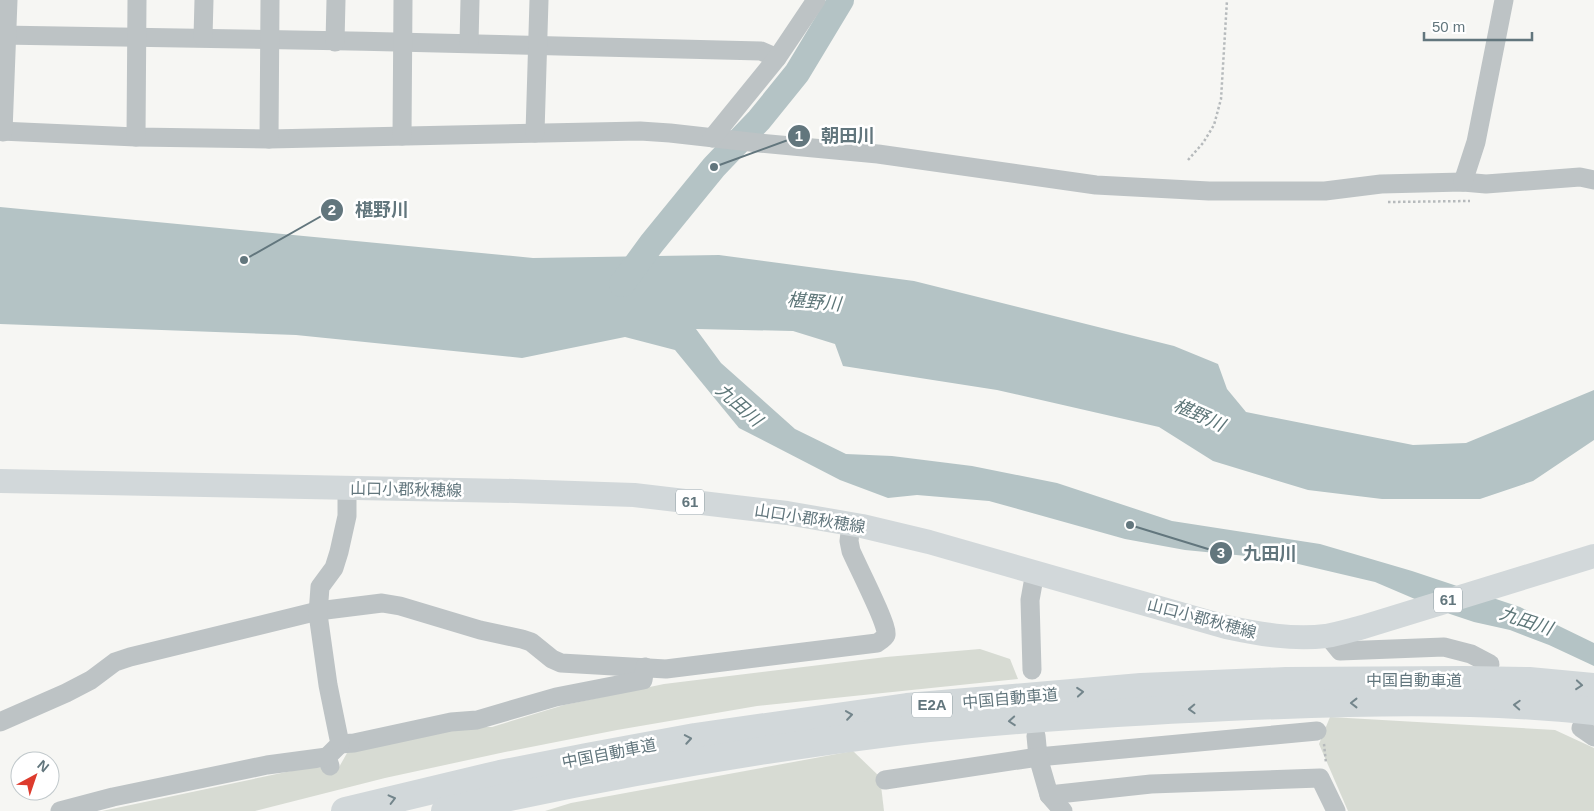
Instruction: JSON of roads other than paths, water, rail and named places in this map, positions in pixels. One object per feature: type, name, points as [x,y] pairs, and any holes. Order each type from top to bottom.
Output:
[{"type":"highway","name":"中国自動車道","points":[[345,811],[500,774],[597,755],[695,737],[908,707],[1141,687],[1238,683],[1465,680],[1529,681],[1594,687]]},
{"type":"highway","name":"中国自動車道","points":[[445,811],[706,759],[903,731],[994,722],[1140,711],[1310,704],[1473,703],[1584,721]]},
{"type":"main road","name":"山口小郡秋穂線","points":[[0,481],[515,491],[634,496],[787,512],[929,542],[1226,627],[1267,635],[1301,637],[1327,636],[1363,627],[1594,556]]},
{"type":"street","points":[[8,0],[4,35],[1,131],[136,137],[269,138],[640,131],[878,154],[1096,185],[1209,191],[1325,192],[1381,184],[1463,182],[1486,184],[1580,177],[1594,180]]},
{"type":"street","points":[[136,137],[137,0]]},
{"type":"street","points":[[203,37],[204,0]]},
{"type":"street","points":[[269,138],[268,38],[270,0]]},
{"type":"street","points":[[335,42],[336,0]]},
{"type":"street","points":[[402,136],[403,0]]},
{"type":"street","points":[[469,43],[470,0]]},
{"type":"street","points":[[535,133],[539,0]]},
{"type":"street","points":[[717,138],[778,58],[816,0]]},
{"type":"street","points":[[1463,182],[1476,142],[1504,0]]},
{"type":"street","points":[[4,35],[268,38],[335,42],[469,43],[761,51],[778,58]]},
{"type":"street","points":[[60,811],[113,797],[267,764],[328,761],[340,744],[328,685],[318,611],[320,586],[334,568],[339,552],[347,516],[347,488]]},
{"type":"street","points":[[0,722],[66,693],[91,680],[115,662],[130,657],[318,611],[382,603],[400,606],[480,630],[531,642],[552,659],[562,663],[666,669],[877,643],[885,637],[886,633],[880,615],[851,551],[848,540],[851,524]]},
{"type":"street","points":[[1032,670],[1030,600],[1035,572]]},
{"type":"street","points":[[1327,636],[1340,651],[1444,647],[1472,654],[1490,664]]},
{"type":"street","points":[[340,744],[354,743],[451,722],[477,720],[556,697],[643,680],[645,668]]},
{"type":"street","points":[[885,780],[1038,757],[1317,732]]},
{"type":"street","points":[[1036,736],[1038,757],[1049,795],[1063,811]]},
{"type":"street","points":[[1049,795],[1151,784],[1320,778],[1336,811]]},
{"type":"water","points":[[0,207],[533,258],[719,255],[914,281],[1174,346],[1218,364],[1227,389],[1246,412],[1413,445],[1466,443],[1594,390],[1594,440],[1533,481],[1480,499],[1382,499],[1308,490],[1213,461],[1159,427],[997,390],[843,366],[835,344],[793,331],[696,329],[721,363],[795,429],[846,454],[892,456],[972,466],[1057,483],[1172,521],[1320,544],[1412,571],[1520,607],[1594,643],[1594,666],[1549,645],[1510,630],[1474,622],[1450,614],[1375,582],[1277,559],[1185,550],[1125,539],[989,501],[917,495],[888,498],[840,480],[739,428],[675,350],[625,337],[522,358],[296,335],[0,324]]},
{"type":"waterway","points":[[622,284],[652,243],[714,167],[759,120],[797,73],[841,0]]},
{"type":"place","name":"朝田川","points":[[714,167]]},
{"type":"place","name":"椹野川","points":[[244,260]]},
{"type":"place","name":"九田川","points":[[1130,525]]}]
